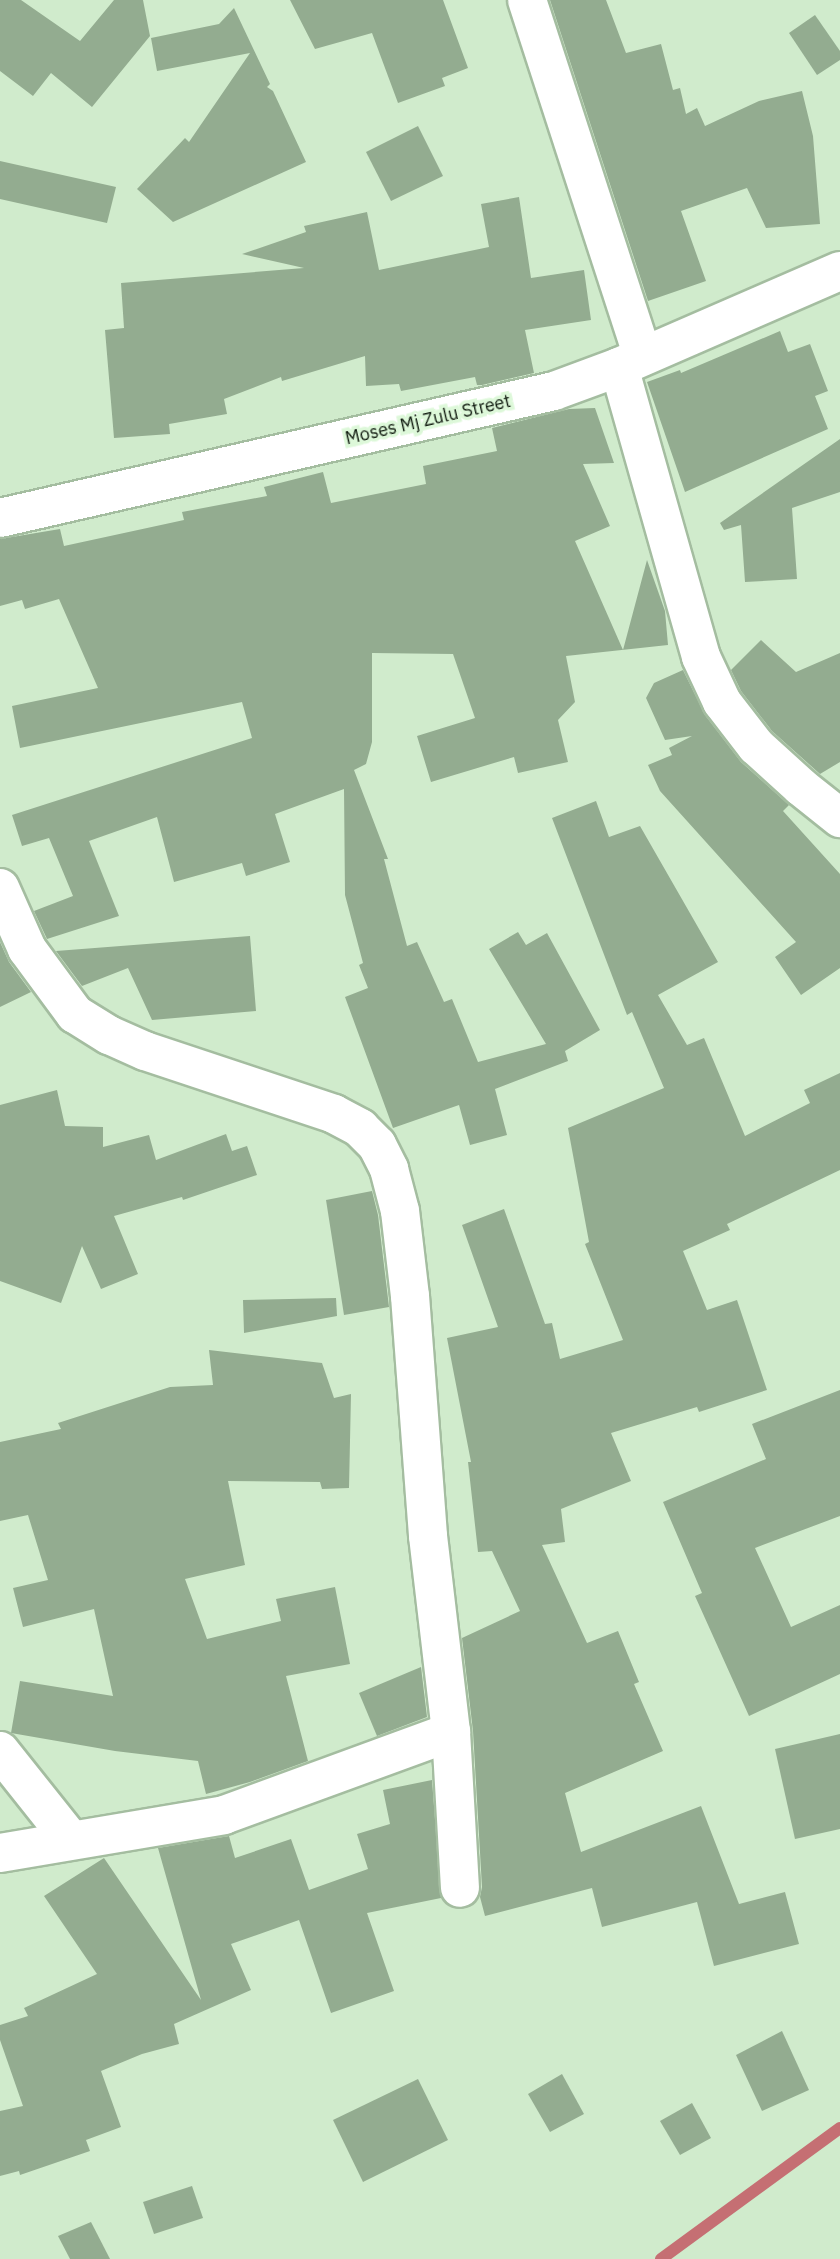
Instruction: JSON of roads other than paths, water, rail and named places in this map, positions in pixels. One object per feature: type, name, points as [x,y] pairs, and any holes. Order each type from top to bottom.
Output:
[{"type":"street","points":[[527,0],[631,362],[701,657],[722,702],[756,746],[840,818]]},
{"type":"street","name":"Moses Mj Zulu Street","points":[[0,518],[554,391],[631,362],[840,271]]},
{"type":"street","points":[[0,888],[27,948],[75,1014],[109,1035],[145,1051],[334,1114],[360,1128],[377,1145],[389,1169],[400,1211],[410,1296],[428,1536],[452,1732],[460,1888]]},
{"type":"street","points":[[0,1853],[224,1815],[452,1732]]},
{"type":"street","points":[[0,1751],[70,1839]]},
{"type":"waterway","points":[[661,2259],[840,2128]]}]
